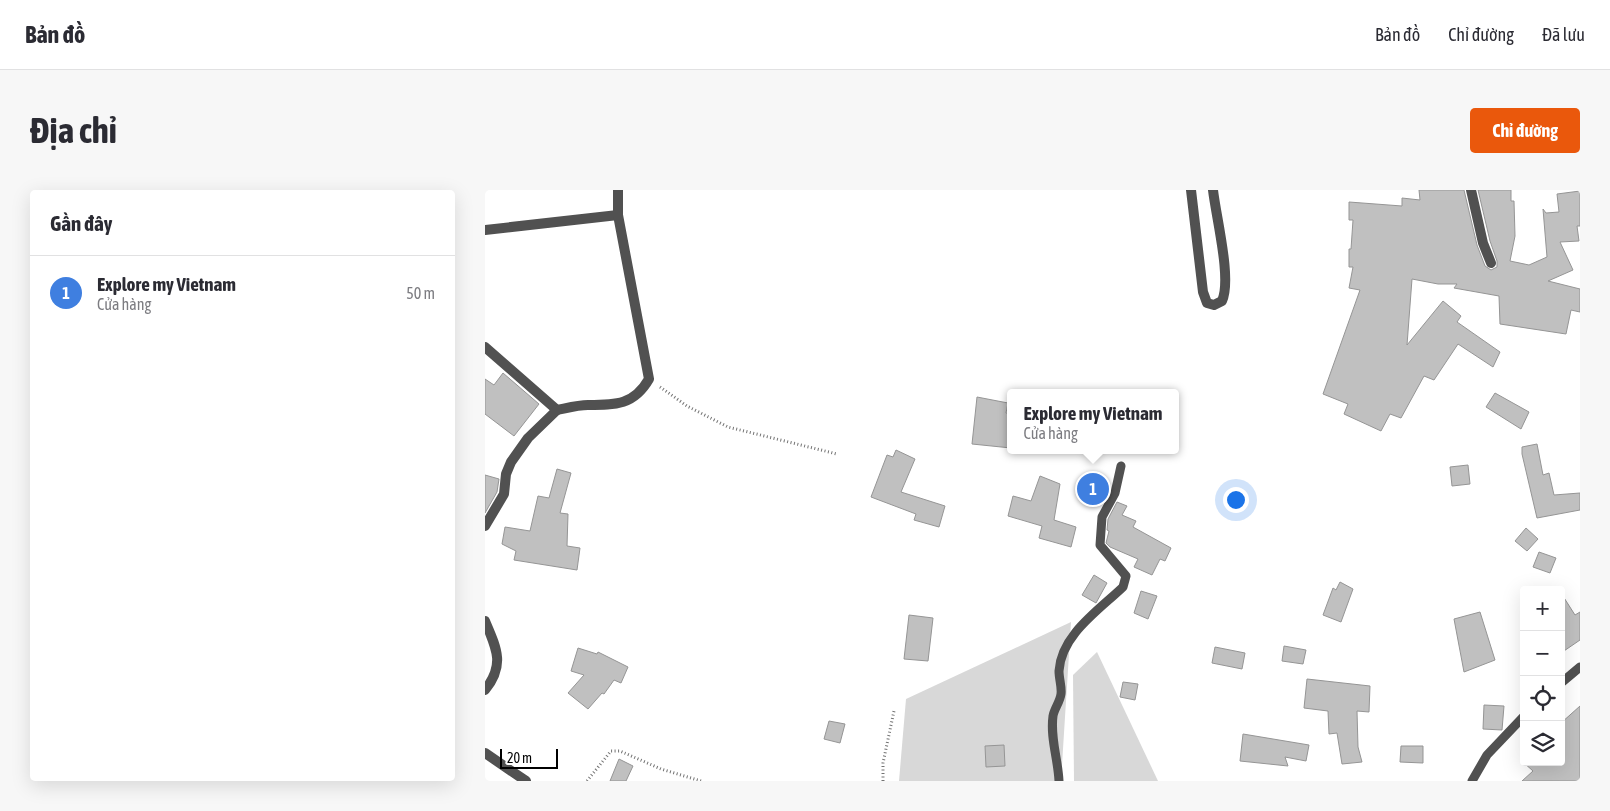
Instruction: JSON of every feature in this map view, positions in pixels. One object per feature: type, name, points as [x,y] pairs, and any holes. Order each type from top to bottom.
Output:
[{"type":"street","points":[[485,526],[504,494],[506,474],[511,462],[528,438],[557,410],[587,405],[601,406],[630,400],[642,391],[649,379],[619,215],[618,190]]},
{"type":"street","points":[[1191,190],[1203,292],[1207,303],[1214,304],[1222,301],[1225,294],[1225,271],[1213,190]]},
{"type":"street","points":[[1471,190],[1483,243],[1491,263]]},
{"type":"street","points":[[485,230],[619,215]]},
{"type":"street","points":[[485,347],[557,410]]},
{"type":"street","points":[[485,621],[498,660],[494,679],[485,690]]},
{"type":"street","points":[[485,753],[526,781]]},
{"type":"lane","points":[[1059,781],[1058,764],[1052,741],[1053,714],[1061,695],[1059,671],[1063,654],[1071,638],[1123,587],[1126,576],[1114,559],[1100,545],[1102,517],[1115,493],[1121,466]]},
{"type":"lane","points":[[1565,680],[1580,667]]},
{"type":"lane","points":[[1472,781],[1487,755],[1520,720]]},
{"type":"path","points":[[649,379],[687,406],[728,427],[837,454]]},
{"type":"path","points":[[883,781],[883,763],[894,711]]},
{"type":"path","points":[[587,781],[611,751],[621,751],[661,770],[701,781]]},
{"type":"shaded area","points":[[1071,622],[1061,781],[899,781],[906,699]]},
{"type":"shaded area","points":[[1097,652],[1158,781],[1074,781],[1073,675]]},
{"type":"building","points":[[1419,190],[1464,190],[1477,245],[1485,266],[1491,270],[1497,267],[1497,261],[1490,241],[1478,190],[1511,190],[1511,201],[1514,201],[1515,236],[1510,261],[1529,265],[1547,257],[1543,209],[1546,213],[1559,212],[1557,194],[1580,191],[1580,226],[1577,226],[1579,241],[1560,242],[1573,270],[1548,281],[1580,289],[1580,312],[1571,310],[1566,334],[1500,324],[1499,296],[1454,288],[1457,284],[1438,284],[1412,279],[1407,345],[1443,301],[1461,316],[1457,322],[1500,352],[1493,367],[1458,344],[1434,380],[1424,376],[1401,418],[1390,414],[1381,431],[1344,414],[1348,404],[1323,394],[1360,290],[1349,288],[1353,267],[1349,267],[1349,249],[1351,249],[1353,220],[1349,220],[1349,202],[1402,206],[1402,198],[1420,200]]},
{"type":"building","points":[[503,373],[539,404],[514,436],[485,414],[485,379],[494,385]]},
{"type":"building","points":[[1495,393],[1529,412],[1521,429],[1486,407]]},
{"type":"building","points":[[977,397],[1007,403],[1007,448],[972,444]]},
{"type":"building","points":[[1537,444],[1543,475],[1549,473],[1554,495],[1580,493],[1580,510],[1537,518],[1522,447]]},
{"type":"building","points":[[896,450],[915,459],[901,492],[945,506],[939,527],[914,520],[916,514],[871,497],[887,455],[893,457]]},
{"type":"building","points":[[1468,465],[1470,484],[1452,486],[1450,467]]},
{"type":"building","points":[[557,469],[571,473],[560,513],[568,514],[567,546],[580,548],[577,570],[514,560],[516,551],[502,544],[505,527],[530,531],[538,496],[549,498]]},
{"type":"building","points":[[485,475],[499,479],[497,492],[485,513]]},
{"type":"building","points":[[1040,476],[1060,484],[1054,520],[1076,527],[1071,547],[1039,538],[1042,526],[1008,516],[1013,496],[1031,501]]},
{"type":"building","points":[[1117,502],[1127,506],[1122,515],[1136,521],[1133,527],[1171,548],[1165,561],[1160,559],[1152,575],[1134,567],[1138,559],[1110,547],[1106,543],[1109,531],[1107,530],[1108,519]]},
{"type":"building","points":[[1526,528],[1538,539],[1527,551],[1515,541]]},
{"type":"building","points":[[1539,552],[1556,558],[1550,573],[1533,567]]},
{"type":"building","points":[[1094,575],[1107,583],[1096,603],[1082,595]]},
{"type":"building","points":[[1340,582],[1353,589],[1341,622],[1323,615],[1333,588],[1336,590]]},
{"type":"building","points":[[1141,591],[1157,596],[1148,619],[1134,613]]},
{"type":"building","points":[[1565,599],[1575,615],[1580,612],[1580,640],[1565,650]]},
{"type":"building","points":[[1480,612],[1495,660],[1464,672],[1454,619]]},
{"type":"building","points":[[909,615],[933,618],[928,661],[904,659]]},
{"type":"building","points":[[1284,646],[1306,650],[1303,664],[1282,661]]},
{"type":"building","points":[[1215,647],[1245,653],[1242,669],[1212,663]]},
{"type":"building","points":[[578,648],[597,654],[598,652],[628,667],[621,683],[614,680],[604,694],[602,693],[588,709],[568,693],[584,675],[571,671]]},
{"type":"building","points":[[1307,679],[1370,686],[1369,712],[1357,711],[1358,747],[1362,762],[1342,764],[1337,733],[1329,734],[1328,711],[1304,708]]},
{"type":"building","points":[[1123,682],[1138,684],[1135,700],[1120,697]]},
{"type":"building","points":[[1484,705],[1504,706],[1502,730],[1483,729]]},
{"type":"building","points":[[1580,706],[1580,781],[1522,781],[1533,771],[1527,766],[1565,766],[1565,719]]},
{"type":"building","points":[[829,721],[845,724],[840,743],[824,739]]},
{"type":"building","points":[[1243,734],[1309,745],[1306,761],[1285,757],[1288,766],[1240,761]]},
{"type":"building","points":[[1004,745],[1005,766],[986,767],[985,746]]},
{"type":"building","points":[[1401,746],[1423,746],[1423,763],[1400,762]]},
{"type":"building","points":[[619,759],[633,766],[626,781],[610,781]]},
{"type":"place","name":"Explore my Vietnam","points":[[1093,489]]}]
